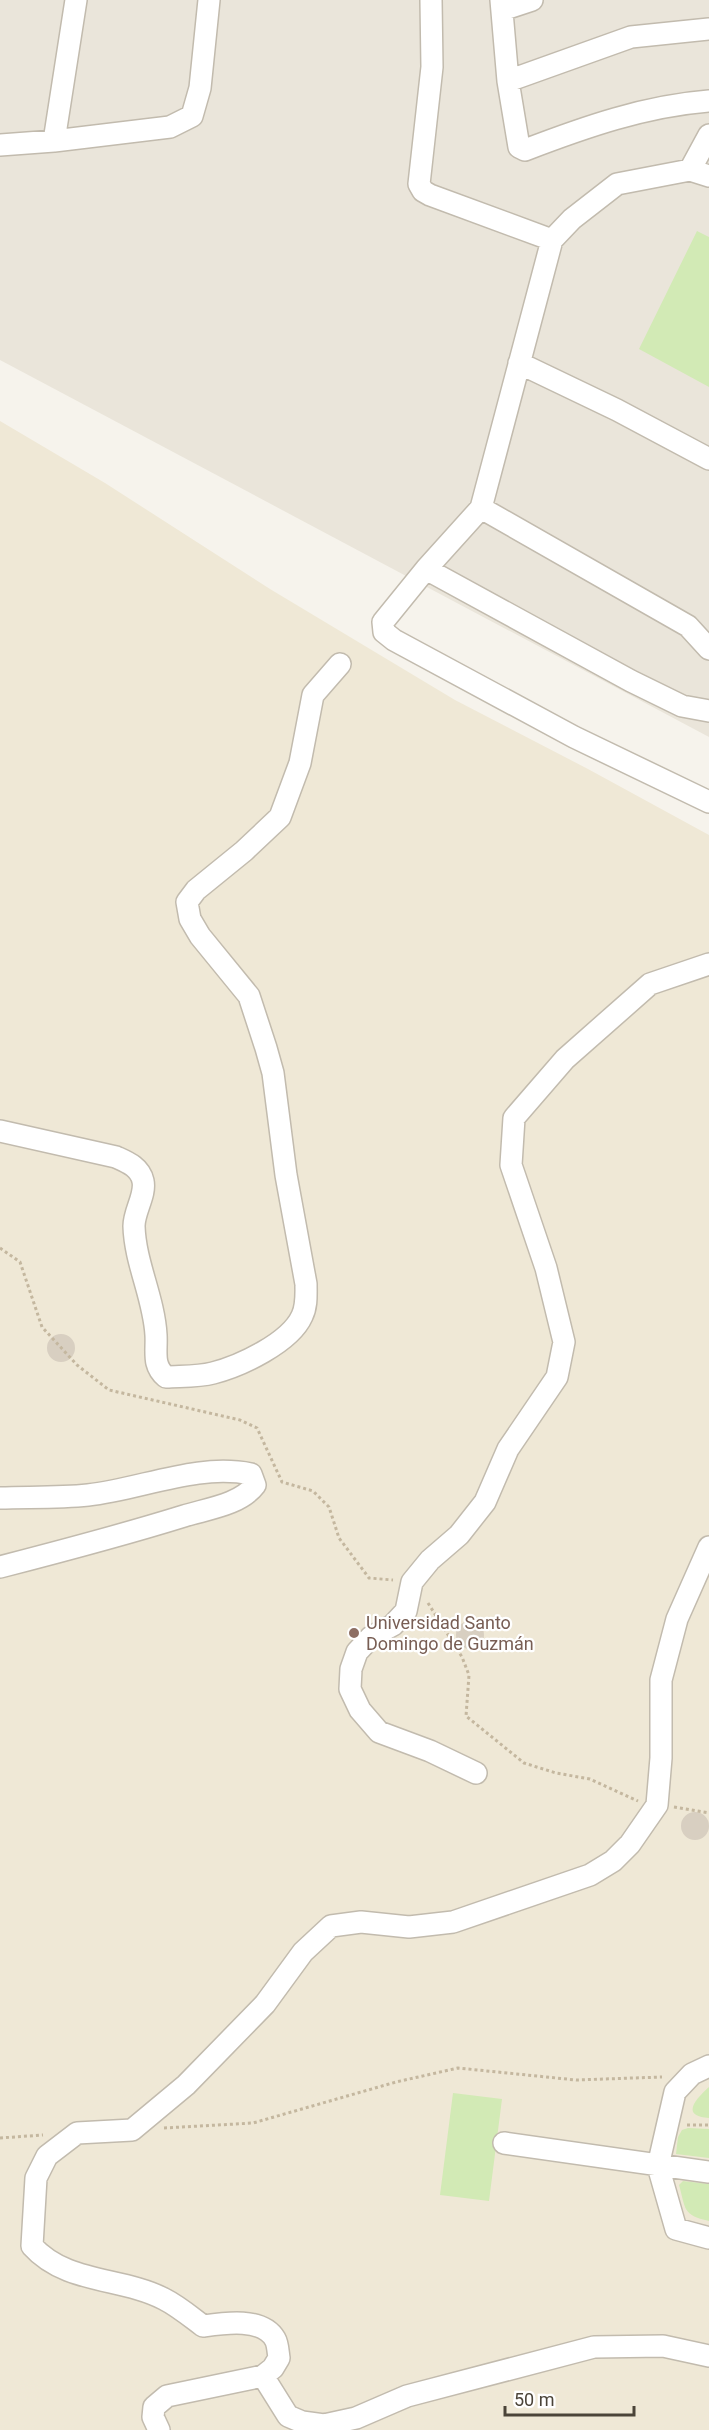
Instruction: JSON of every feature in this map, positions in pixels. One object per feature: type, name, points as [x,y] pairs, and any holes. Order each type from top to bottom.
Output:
[{"type":"street","points":[[54,141],[76,0]]},
{"type":"street","points":[[0,145],[170,127],[192,116],[200,88],[209,0]]},
{"type":"street","points":[[431,0],[432,67],[419,184],[423,191],[430,195],[552,240]]},
{"type":"street","points":[[532,0],[501,5],[508,81],[519,147],[525,150],[594,123],[669,105],[709,101]]},
{"type":"street","points":[[508,81],[631,37],[709,28]]},
{"type":"street","points":[[709,135],[699,173],[616,184],[572,219],[552,240],[481,508],[426,569],[383,622],[384,632],[394,640],[574,737],[709,802]]},
{"type":"street","points":[[519,363],[617,410],[709,459]]},
{"type":"street","points":[[481,508],[688,626],[709,650]]},
{"type":"street","points":[[426,569],[631,681],[682,706],[709,711]]},
{"type":"street","points":[[0,1131],[117,1157],[134,1165],[143,1180],[134,1219],[134,1239],[153,1311],[158,1370],[166,1377],[212,1374],[248,1361],[289,1334],[302,1317],[306,1301],[306,1284],[286,1175],[273,1073],[249,996],[200,936],[190,919],[187,902],[196,890],[244,851],[280,817],[300,763],[313,695],[340,664]]},
{"type":"street","points":[[476,1773],[430,1751],[379,1732],[360,1710],[350,1689],[351,1670],[357,1652],[371,1637],[393,1625],[406,1611],[412,1581],[430,1560],[459,1535],[485,1502],[508,1449],[557,1377],[564,1342],[546,1268],[511,1164],[514,1118],[566,1059],[650,984],[709,964]]},
{"type":"street","points":[[0,1498],[87,1495],[176,1477],[226,1471],[251,1474],[255,1485],[248,1494],[230,1502],[120,1536],[0,1567]]},
{"type":"street","points":[[159,2430],[153,2417],[154,2407],[167,2396],[263,2376],[273,2368],[279,2358],[275,2340],[266,2329],[236,2322],[203,2326],[165,2299],[135,2288],[64,2269],[42,2258],[32,2246],[36,2178],[47,2156],[77,2133],[132,2130],[186,2085],[265,2004],[303,1952],[331,1926],[361,1922],[409,1927],[453,1922],[590,1875],[613,1861],[630,1844],[657,1805],[661,1758],[661,1680],[677,1618],[709,1547]]},
{"type":"street","points":[[701,2070],[675,2092],[658,2166],[676,2229],[709,2238]]},
{"type":"street","points":[[504,2143],[709,2172]]},
{"type":"street","points":[[263,2376],[288,2416],[302,2422],[324,2425],[356,2418],[407,2396],[594,2347],[663,2346],[709,2356]]},
{"type":"path","points":[[0,1248],[20,1262],[42,1328],[77,1365],[109,1390],[240,1420],[256,1428],[282,1482],[313,1491],[329,1507],[339,1538],[362,1572],[369,1578],[412,1581],[462,1657],[469,1675],[466,1716],[524,1763],[556,1773],[590,1779],[638,1801],[709,1813]]},
{"type":"path","points":[[132,2130],[253,2123],[396,2082],[458,2068],[576,2080],[645,2079],[701,2070]]},
{"type":"path","points":[[0,2138],[44,2135]]},
{"type":"shaded area","points":[[0,0],[709,0],[709,737],[0,360]]},
{"type":"shaded area","name":"Universidad Santo Domingo de Guzmán","points":[[0,421],[105,483],[270,589],[455,700],[709,835],[709,2430],[0,2430]]},
{"type":"green space","points":[[697,231],[709,237],[709,387],[639,349]]},
{"type":"green space","points":[[709,2087],[709,2118],[700,2117],[695,2114],[693,2106]]},
{"type":"green space","points":[[453,2093],[502,2099],[489,2201],[440,2195]]},
{"type":"green space","points":[[709,2129],[709,2158],[676,2154],[678,2137],[682,2130]]},
{"type":"green space","points":[[683,2181],[709,2184],[709,2221],[700,2219],[686,2210],[679,2185]]},
{"type":"building","points":[[61,1334],[71,1338],[75,1348],[71,1358],[61,1362],[51,1358],[47,1348],[51,1338]]},
{"type":"building","points":[[470,1621],[480,1625],[484,1635],[480,1645],[470,1649],[460,1645],[456,1635],[460,1625]]},
{"type":"building","points":[[695,1812],[705,1816],[709,1826],[705,1836],[695,1840],[685,1836],[681,1826],[685,1816]]},
{"type":"place","name":"Universidad Santo Domingo de Guzmán","points":[[354,1633]]}]
